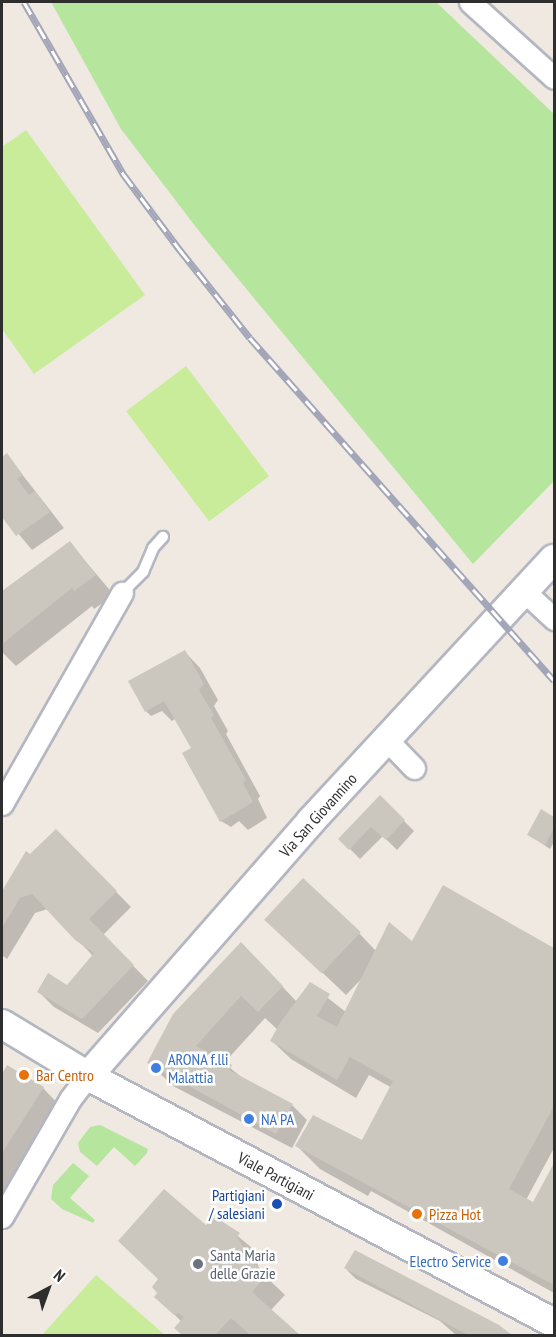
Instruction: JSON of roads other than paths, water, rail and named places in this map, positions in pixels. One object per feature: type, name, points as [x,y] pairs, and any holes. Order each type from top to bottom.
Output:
[{"type":"street","points":[[470,2],[555,78]]},
{"type":"street","name":"Via San Giovannino","points":[[88,1076],[311,821],[555,559]]},
{"type":"street","points":[[525,592],[555,618]]},
{"type":"street","points":[[2,804],[122,593]]},
{"type":"street","points":[[387,740],[414,768]]},
{"type":"street","name":"Viale Partigiani","points":[[2,1024],[88,1076],[555,1323]]},
{"type":"street","points":[[2,1216],[70,1099],[88,1076]]},
{"type":"lane","points":[[122,593],[143,572],[153,548],[163,537]]},
{"type":"railway","points":[[24,2],[124,175],[180,250],[250,338],[554,680]]},
{"type":"place","name":"ARONA f.lli Malattia","points":[[156,1068]]},
{"type":"place","name":"Bar Centro","points":[[24,1075]]},
{"type":"place","name":"NA PA","points":[[249,1119]]},
{"type":"place","name":"Partigiani / salesiani","points":[[277,1204]]},
{"type":"place","name":"Pizza Hot","points":[[417,1214]]},
{"type":"place","name":"Electro Service","points":[[503,1261]]},
{"type":"place","name":"Santa Maria delle Grazie","points":[[198,1264]]}]
